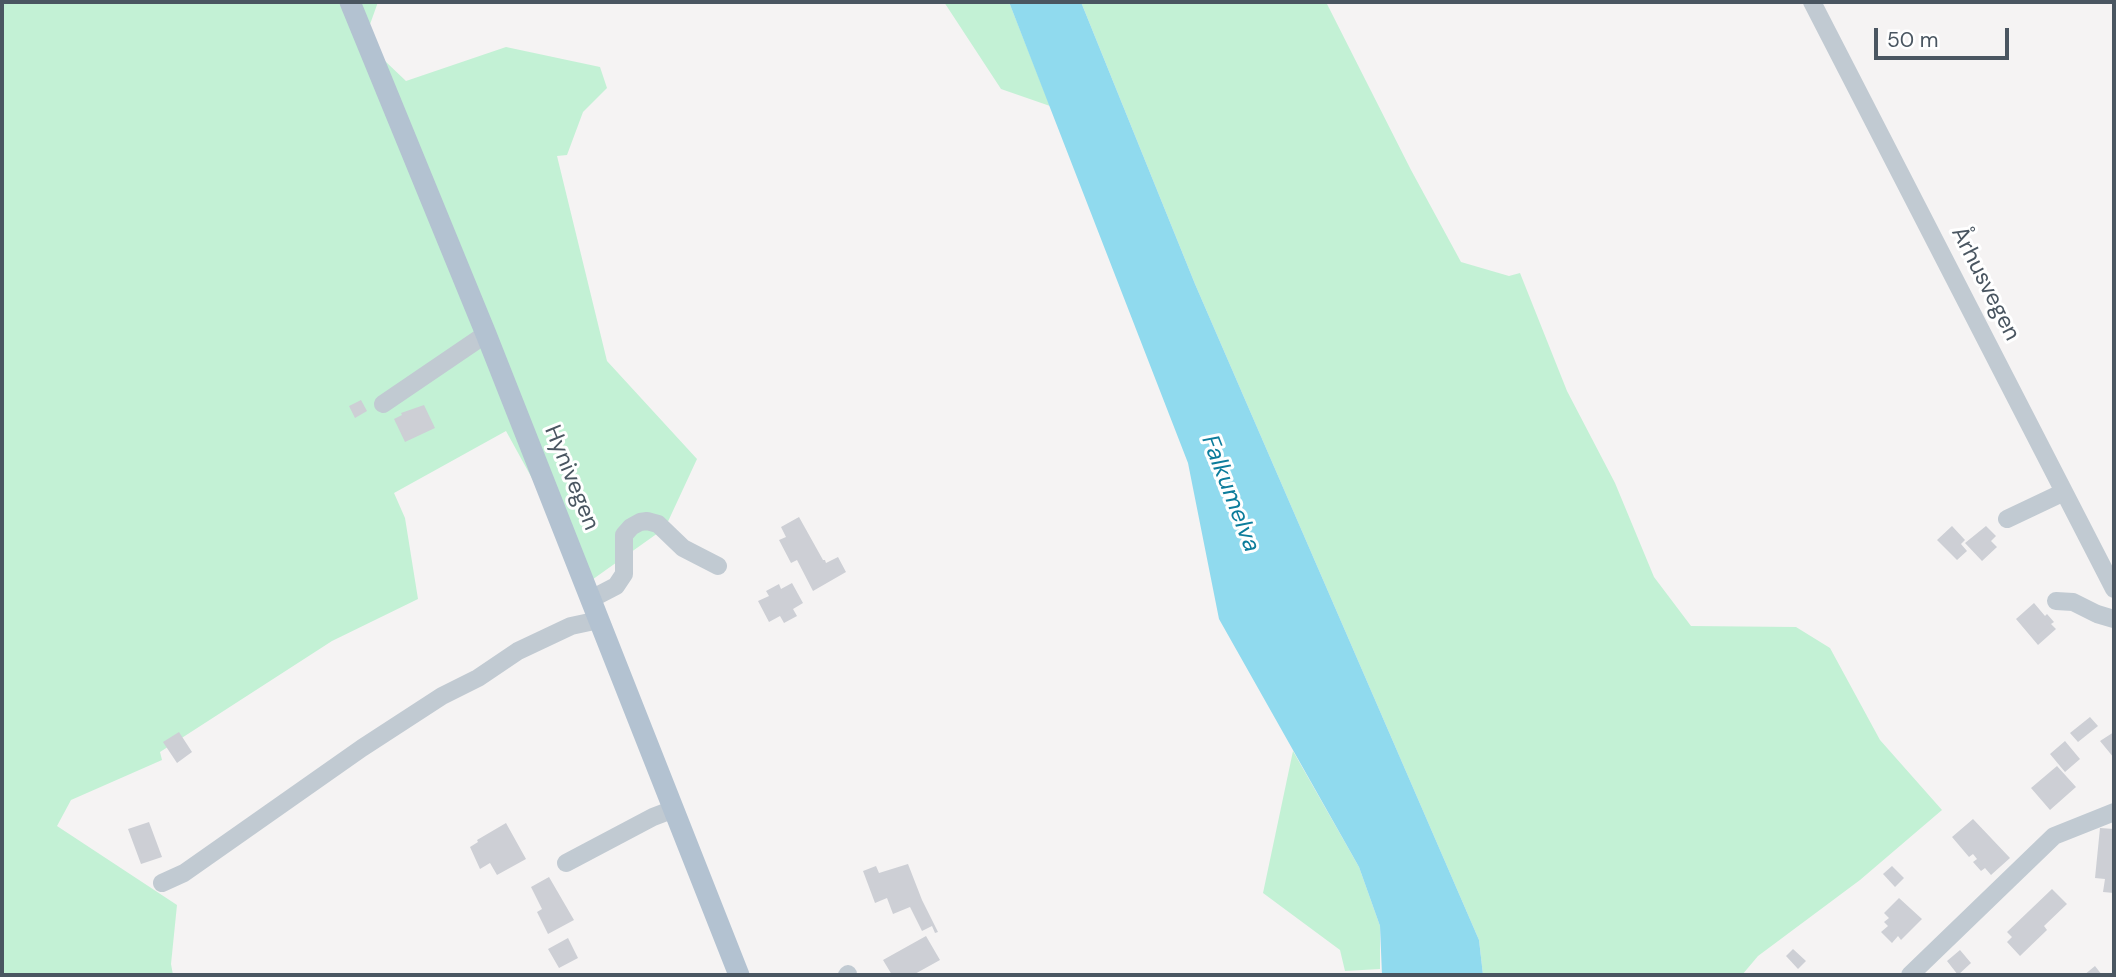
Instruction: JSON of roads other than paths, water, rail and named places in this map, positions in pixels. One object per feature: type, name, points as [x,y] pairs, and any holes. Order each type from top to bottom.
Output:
[{"type":"main road","name":"Hynivegen","points":[[350,2],[486,334],[739,975]]},
{"type":"street","name":"Århusvegen","points":[[1812,2],[2114,589]]},
{"type":"street","points":[[383,404],[486,334]]},
{"type":"street","points":[[2007,519],[2064,492]]},
{"type":"street","points":[[591,599],[616,586],[624,574],[623,542],[626,531],[640,522],[658,524],[684,548],[718,566]]},
{"type":"street","points":[[2056,601],[2073,602],[2096,614],[2114,619]]},
{"type":"street","points":[[162,883],[184,873],[362,748],[442,696],[478,678],[518,651],[571,626],[599,620]]},
{"type":"street","points":[[566,863],[653,817],[674,809]]},
{"type":"street","points":[[1910,975],[2054,836],[2114,812]]},
{"type":"water","name":"Falkumelva","points":[[1009,2],[1081,2],[1195,284],[1479,940],[1483,975],[1382,975],[1380,926],[1359,867],[1219,619],[1188,463]]}]
